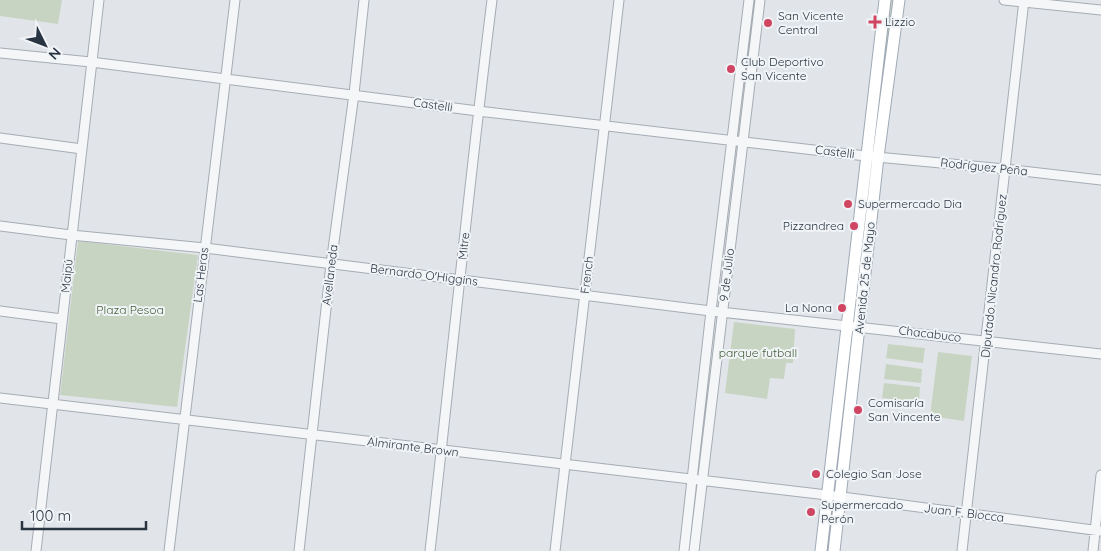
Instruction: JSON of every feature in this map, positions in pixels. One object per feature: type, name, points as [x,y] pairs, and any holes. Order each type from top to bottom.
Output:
[{"type":"main road","name":"Avenida 25 de Mayo","points":[[820,551],[885,0]]},
{"type":"main road","name":"Avenida 25 de Mayo","points":[[834,551],[878,157],[898,0]]},
{"type":"street","name":"Maipú","points":[[36,551],[99,0]]},
{"type":"street","name":"Las Heras","points":[[168,551],[235,0]]},
{"type":"street","name":"Avellaneda","points":[[299,551],[331,264],[354,94],[364,0]]},
{"type":"street","name":"Mitre","points":[[430,551],[478,111],[492,0]]},
{"type":"street","name":"French","points":[[555,551],[620,0]]},
{"type":"street","name":"9 de Julio","points":[[684,551],[749,0]]},
{"type":"street","name":"9 de Julio","points":[[694,551],[760,0]]},
{"type":"street","points":[[1004,0],[1101,10]]},
{"type":"street","name":"Diputado Nicandro Rodríguez","points":[[962,551],[1024,1]]},
{"type":"street","name":"Castelli","points":[[0,53],[91,62],[478,111],[743,140],[866,156]]},
{"type":"street","points":[[0,138],[82,148]]},
{"type":"street","name":"Rodríguez Peña","points":[[866,156],[1101,180]]},
{"type":"street","name":"Bernardo O'Higgins","points":[[0,226],[205,248],[722,312],[848,325]]},
{"type":"street","points":[[0,310],[62,319]]},
{"type":"street","name":"Chacabuco","points":[[848,325],[1101,354]]},
{"type":"street","name":"Almirante Brown","points":[[0,398],[565,466],[827,495]]},
{"type":"street","points":[[1093,551],[1098,531],[1101,475]]},
{"type":"street","name":"Juan F. Biocca","points":[[827,495],[1098,531]]},
{"type":"green space","points":[[0,0],[62,0],[58,24],[0,16]]},
{"type":"green space","points":[[889,0],[893,0],[876,139],[872,138]]},
{"type":"green space","name":"Plaza Pesoa","points":[[78,241],[198,255],[177,407],[60,395]]},
{"type":"green space","name":"parque futball","points":[[734,322],[795,329],[793,363],[786,363],[784,379],[770,378],[767,399],[725,393]]},
{"type":"green space","points":[[888,344],[925,348],[923,363],[886,358]]},
{"type":"green space","points":[[938,352],[972,356],[964,421],[930,416]]},
{"type":"green space","points":[[886,364],[922,369],[921,383],[884,379]]},
{"type":"green space","points":[[884,383],[920,387],[919,402],[882,398]]},
{"type":"place","name":"Lizzio","points":[[875,22]]},
{"type":"place","name":"San Vicente Central","points":[[768,23]]},
{"type":"place","name":"Club Deportivo San Vicente","points":[[731,69]]},
{"type":"place","name":"Supermercado Dia","points":[[848,204]]},
{"type":"place","name":"Pizzandrea","points":[[854,226]]},
{"type":"place","name":"La Nona","points":[[842,308]]},
{"type":"place","name":"Comisaría San Vincente","points":[[858,410]]},
{"type":"place","name":"Colegio San Jose","points":[[816,474]]},
{"type":"place","name":"Supermercado Perón","points":[[811,512]]}]
